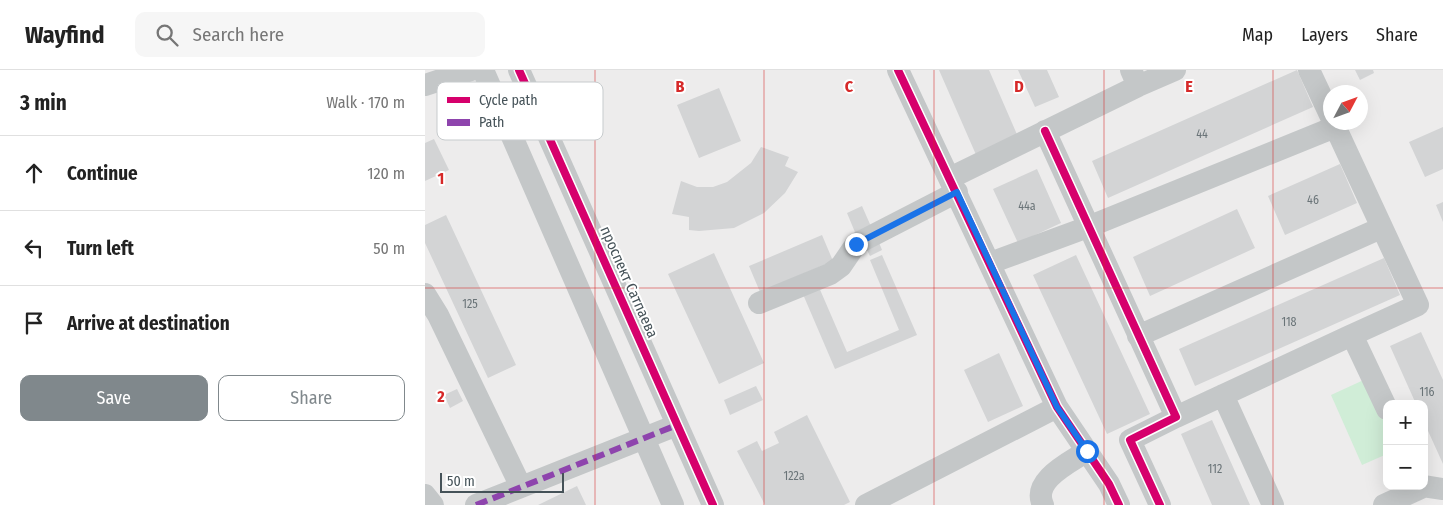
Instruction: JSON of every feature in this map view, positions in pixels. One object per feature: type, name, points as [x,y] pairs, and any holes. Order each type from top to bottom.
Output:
[{"type":"street","points":[[425,85],[471,70]]},
{"type":"street","points":[[483,70],[488,82]]},
{"type":"street","name":"проспект Сатпаева","points":[[519,70],[524,82]]},
{"type":"street","points":[[898,70],[1057,407],[1109,484],[1119,505]]},
{"type":"street","points":[[759,303],[830,274],[841,266],[856,244],[1134,78],[1175,70]]},
{"type":"street","points":[[1309,70],[1323,100]]},
{"type":"street","points":[[990,263],[1088,227],[1323,126]]},
{"type":"street","points":[[1160,505],[1130,440],[1418,305],[1337,130]]},
{"type":"street","points":[[1045,131],[1176,417]]},
{"type":"street","points":[[513,140],[673,505]]},
{"type":"street","name":"проспект Сатпаева","points":[[550,140],[713,505]]},
{"type":"street","points":[[1138,336],[1381,228]]},
{"type":"street","points":[[425,294],[438,315],[521,487]]},
{"type":"street","points":[[1352,336],[1383,401]]},
{"type":"street","points":[[1223,395],[1273,505]]},
{"type":"street","points":[[866,505],[1057,407]]},
{"type":"street","points":[[476,505],[677,425]]},
{"type":"street","points":[[1043,505],[1040,499],[1042,487],[1050,476],[1087,451]]},
{"type":"street","points":[[1428,488],[1443,489]]},
{"type":"street","points":[[1384,505],[1416,490]]},
{"type":"street","points":[[425,495],[433,505]]},
{"type":"green space","points":[[1368,378],[1383,411],[1383,456],[1362,465],[1331,395]]},
{"type":"building","points":[[939,70],[989,70],[1019,139],[977,157]]},
{"type":"building","points":[[1018,70],[1047,70],[1059,97],[1035,107]]},
{"type":"building","points":[[1297,70],[1313,107],[1108,198],[1092,161]]},
{"type":"building","points":[[1355,70],[1373,70],[1374,73],[1360,80]]},
{"type":"building","points":[[719,88],[741,141],[699,158],[677,105]]},
{"type":"building","points":[[1443,127],[1443,169],[1425,177],[1409,142]]},
{"type":"building","points":[[434,139],[449,170],[425,181],[425,143]]},
{"type":"building","points":[[761,147],[789,157],[785,166],[798,172],[785,193],[764,213],[734,228],[699,231],[689,230],[689,217],[672,214],[681,181],[697,187],[713,187],[727,182],[751,163]]},
{"type":"building","points":[[1340,164],[1357,203],[1285,235],[1268,196]]},
{"type":"building","points":[[1037,169],[1061,223],[1018,243],[993,189]]},
{"type":"building","points":[[1443,202],[1443,222],[1436,205]]},
{"type":"building","points":[[862,206],[873,231],[857,237],[847,213]]},
{"type":"building","points":[[1237,209],[1255,248],[1150,296],[1133,257]]},
{"type":"building","points":[[446,215],[516,365],[488,378],[425,243],[425,225]]},
{"type":"building","points":[[822,235],[833,261],[760,292],[749,266]]},
{"type":"building","points":[[878,240],[882,250],[870,256],[865,246]]},
{"type":"building","points":[[714,253],[764,363],[719,384],[668,274]]},
{"type":"building","points":[[882,255],[917,335],[835,369],[802,292],[818,285],[847,352],[899,330],[870,260]]},
{"type":"building","points":[[1076,255],[1150,414],[1107,434],[1033,275]]},
{"type":"building","points":[[1384,258],[1400,295],[1195,386],[1179,349]]},
{"type":"building","points":[[1421,332],[1443,380],[1443,464],[1428,431],[1428,400],[1414,400],[1390,346]]},
{"type":"building","points":[[999,353],[1023,406],[988,422],[964,370]]},
{"type":"building","points":[[756,386],[763,400],[730,415],[724,400]]},
{"type":"building","points":[[457,389],[463,401],[450,408],[444,395]]},
{"type":"building","points":[[807,415],[850,502],[844,505],[765,505],[737,451],[757,441],[762,451],[779,443],[774,432]]},
{"type":"building","points":[[1212,420],[1250,505],[1212,505],[1181,434]]},
{"type":"building","points":[[577,486],[586,505],[538,505]]},
{"type":"marked path","points":[[476,505],[677,425]]},
{"type":"cycle path","points":[[519,70],[524,82]]},
{"type":"cycle path","points":[[898,70],[1057,407],[1109,484],[1119,505]]},
{"type":"cycle path","points":[[1045,131],[1176,417],[1130,440],[1160,505]]},
{"type":"cycle path","points":[[550,140],[713,505]]},
{"type":"route","points":[[856,244],[957,192],[1057,407],[1087,451]]}]
